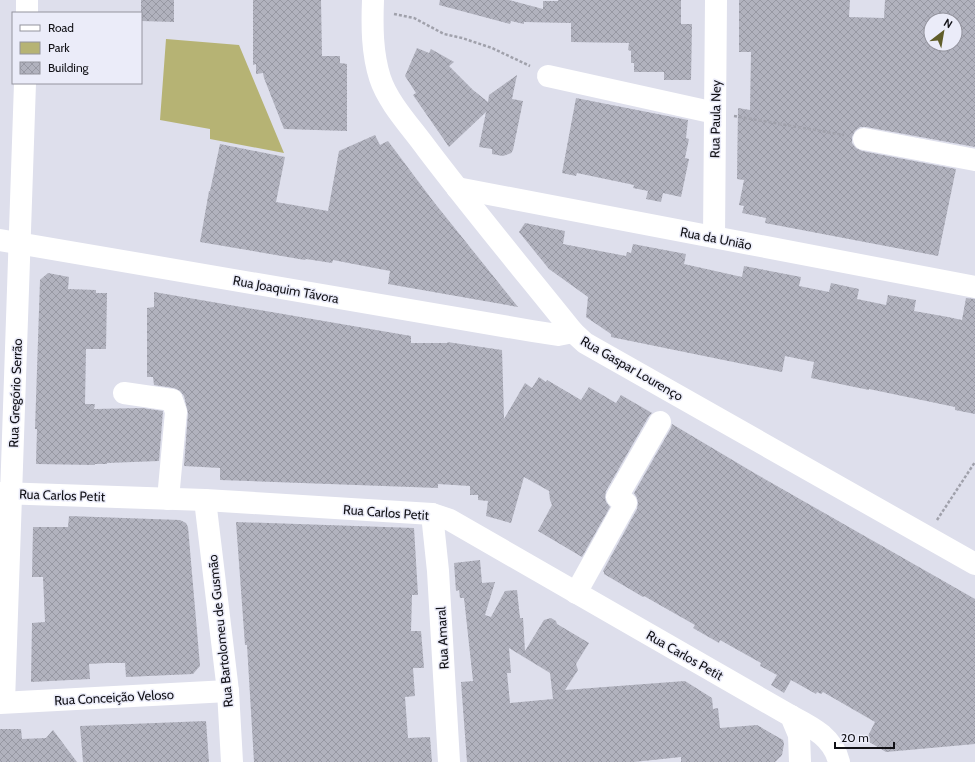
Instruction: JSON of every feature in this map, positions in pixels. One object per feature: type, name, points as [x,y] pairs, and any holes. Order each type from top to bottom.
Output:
[{"type":"street","points":[[27,0],[27,12]]},
{"type":"street","name":"Rua Gaspar Lourenço","points":[[373,0],[374,49],[380,79],[393,102],[457,188],[572,332],[585,343],[975,564]]},
{"type":"street","name":"Rua Paula Ney","points":[[714,237],[716,0]]},
{"type":"street","points":[[548,76],[715,112]]},
{"type":"street","name":"Rua Gregório Serrão","points":[[2,702],[10,241],[25,84]]},
{"type":"street","points":[[864,139],[975,160]]},
{"type":"street","name":"Rua da União","points":[[457,188],[975,287]]},
{"type":"street","name":"Rua Joaquim Távora","points":[[10,241],[558,335],[572,332]]},
{"type":"street","points":[[124,393],[172,400],[176,412],[168,499]]},
{"type":"street","points":[[576,593],[626,503],[617,497],[660,422]]},
{"type":"street","name":"Rua Carlos Petit","points":[[6,493],[205,500],[432,514],[450,520],[814,729],[827,739],[837,753],[839,762]]},
{"type":"street","name":"Rua Bartolomeu de Gusmão","points":[[205,500],[228,691],[232,762]]},
{"type":"street","name":"Rua Amaral","points":[[432,514],[438,570],[449,762]]},
{"type":"street","name":"Rua Conceição Veloso","points":[[2,702],[228,691]]},
{"type":"street","points":[[791,716],[799,735],[800,762]]},
{"type":"path","points":[[414,18],[444,34],[462,38],[512,57],[548,76]]},
{"type":"path","points":[[715,112],[864,139]]},
{"type":"path","points":[[927,536],[975,462]]},
{"type":"green space","points":[[166,39],[239,45],[284,153],[210,139],[210,129],[160,120]]},
{"type":"building","points":[[141,0],[174,0],[174,22],[142,21]]},
{"type":"building","points":[[253,0],[321,0],[322,56],[340,56],[340,63],[347,64],[347,131],[284,129],[263,73],[256,74],[256,64],[253,65]]},
{"type":"building","points":[[440,0],[509,0],[543,9],[543,1],[558,0],[681,0],[681,24],[692,24],[691,80],[664,80],[664,72],[634,72],[634,63],[631,63],[631,51],[628,50],[629,43],[571,42],[571,23],[524,22],[524,24],[511,21],[510,24],[439,5]]},
{"type":"building","points":[[739,0],[850,0],[849,17],[884,18],[885,0],[975,0],[975,147],[866,127],[860,127],[855,131],[852,137],[852,143],[856,148],[862,151],[956,169],[938,256],[765,223],[766,218],[742,213],[744,206],[739,205],[744,180],[737,179],[738,108],[750,110],[751,52],[739,52]]},
{"type":"building","points":[[417,48],[429,53],[431,49],[454,62],[449,66],[473,90],[488,102],[489,95],[517,75],[512,99],[523,101],[513,150],[511,153],[503,156],[492,154],[492,149],[479,147],[486,112],[449,147],[413,95],[416,93],[405,76]]},
{"type":"building","points":[[576,98],[688,120],[686,138],[689,139],[685,158],[689,159],[681,197],[663,193],[661,202],[646,199],[648,191],[633,188],[634,185],[577,173],[576,176],[562,173]]},
{"type":"building","points":[[375,135],[380,145],[388,141],[433,201],[518,307],[388,284],[390,271],[333,260],[332,263],[305,260],[200,242],[209,191],[220,144],[285,157],[276,202],[328,211],[339,151]]},
{"type":"building","points":[[525,223],[565,231],[563,244],[626,256],[627,252],[631,253],[633,244],[686,254],[684,264],[742,277],[744,266],[801,277],[799,286],[829,292],[831,283],[859,289],[857,299],[886,305],[888,295],[916,300],[914,311],[962,320],[966,298],[975,299],[975,414],[955,410],[955,407],[811,378],[814,362],[785,356],[782,372],[611,337],[611,334],[586,317],[588,297],[549,269],[519,232]]},
{"type":"building","points":[[48,273],[69,277],[68,289],[96,290],[96,293],[107,293],[106,349],[86,349],[85,404],[95,404],[94,409],[142,408],[163,411],[159,461],[107,463],[95,465],[36,464],[37,429],[35,429],[40,280]]},
{"type":"building","points":[[154,292],[411,336],[411,343],[448,343],[447,342],[502,350],[504,419],[525,383],[532,388],[539,377],[546,382],[547,380],[581,400],[589,387],[616,403],[621,395],[652,413],[606,491],[606,502],[610,507],[582,557],[538,531],[552,505],[549,491],[524,477],[511,523],[486,516],[488,501],[478,500],[478,495],[470,495],[470,486],[438,484],[438,488],[220,480],[220,468],[184,466],[188,413],[184,396],[180,391],[174,388],[154,385],[153,377],[147,377],[147,308],[154,307]]},
{"type":"building","points":[[672,424],[756,474],[975,599],[975,744],[886,752],[866,740],[875,722],[823,692],[821,694],[817,692],[816,694],[791,680],[784,693],[771,685],[777,675],[760,666],[761,663],[720,640],[719,643],[693,628],[695,625],[604,574],[603,571],[637,509],[638,503],[634,493]]},
{"type":"building","points":[[69,516],[180,520],[186,523],[188,527],[200,666],[193,674],[126,677],[125,663],[107,663],[89,664],[90,679],[31,682],[32,623],[45,622],[43,577],[32,577],[33,527],[68,527]]},
{"type":"building","points":[[236,522],[414,528],[418,595],[412,595],[411,631],[421,631],[424,668],[413,668],[415,696],[405,697],[408,738],[430,737],[432,762],[254,762],[247,645],[245,645]]},
{"type":"building","points":[[480,560],[482,583],[495,582],[485,615],[491,617],[505,591],[517,590],[520,618],[523,618],[525,651],[544,620],[551,618],[556,621],[557,624],[589,643],[576,664],[578,670],[565,690],[685,681],[712,698],[713,709],[718,708],[720,728],[757,725],[783,740],[784,744],[782,755],[775,762],[681,762],[681,757],[634,762],[467,762],[461,682],[473,681],[464,598],[460,598],[459,590],[456,591],[454,563]],"holes":[[[509,648],[550,673],[553,699],[510,703],[507,673],[511,673]]]},
{"type":"building","points":[[206,721],[209,762],[83,762],[80,726]]},
{"type":"building","points":[[0,729],[21,729],[22,739],[46,738],[53,730],[77,762],[0,762]]}]
